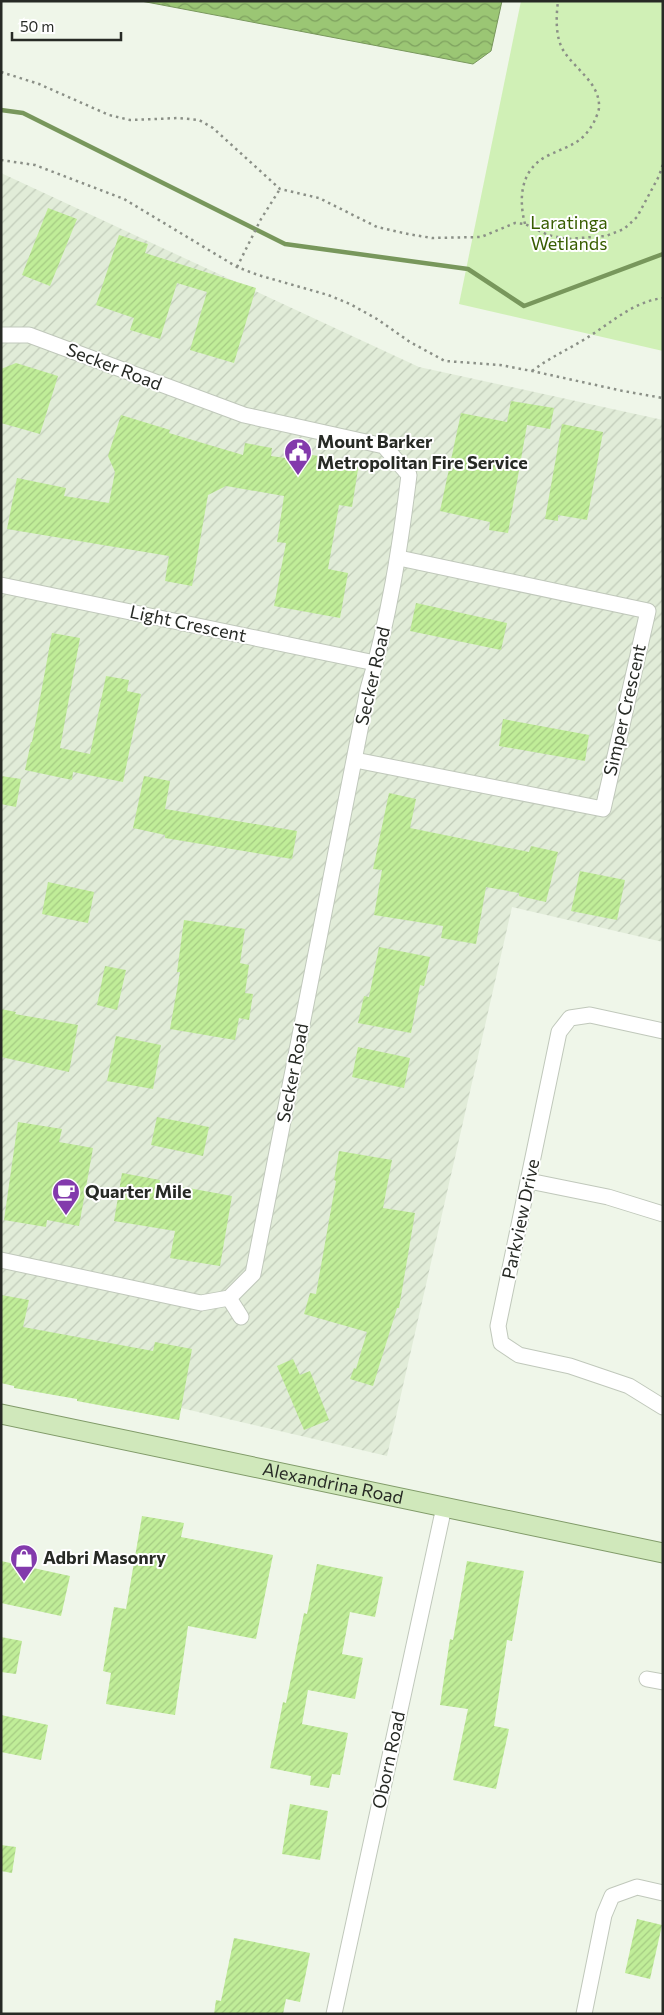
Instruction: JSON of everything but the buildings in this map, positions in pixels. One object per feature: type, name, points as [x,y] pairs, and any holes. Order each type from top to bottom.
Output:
[{"type":"main road","name":"Alexandrina Road","points":[[1,1414],[663,1553]]},
{"type":"street","name":"Secker Road","points":[[1,335],[29,335],[244,415],[384,446],[409,475],[399,558],[376,663],[368,689],[253,1274],[229,1298]]},
{"type":"street","name":"Simper Crescent","points":[[354,760],[603,809],[648,610],[399,558]]},
{"type":"street","name":"Light Crescent","points":[[1,585],[376,663]]},
{"type":"street","name":"Parkview Drive","points":[[663,1031],[590,1015],[570,1018],[560,1032],[498,1326],[501,1343],[519,1355],[570,1366],[629,1386],[663,1407]]},
{"type":"street","points":[[529,1181],[608,1197],[663,1214]]},
{"type":"street","points":[[1,1260],[201,1303],[229,1298],[241,1317]]},
{"type":"street","name":"Oborn Road","points":[[334,2014],[444,1507]]},
{"type":"street","points":[[647,1679],[663,1682]]},
{"type":"street","points":[[584,2014],[604,1915],[612,1896],[637,1887],[663,1892]]},
{"type":"path","points":[[525,224],[522,210],[525,178],[534,164],[547,155],[578,143],[588,133],[596,117],[599,104],[595,90],[565,53],[560,41],[556,23],[558,1]]},
{"type":"path","points":[[1,72],[39,84],[110,115],[130,120],[179,118],[198,120],[213,128],[280,188],[319,198],[377,228],[432,238],[481,237],[515,223],[525,224],[548,235],[567,239],[606,236],[624,229],[637,217],[659,176],[663,164]]},
{"type":"path","points":[[1,160],[36,166],[124,199],[237,267],[258,276],[328,295],[350,304],[445,362],[500,365],[623,392],[663,398]]},
{"type":"path","points":[[237,267],[261,219],[280,188]]},
{"type":"path","points":[[532,371],[624,313],[653,299],[663,298]]},
{"type":"shaded area","points":[[1,173],[419,367],[663,420],[663,942],[512,907],[387,1456],[1,1366]]},
{"type":"green space","name":"Laratinga Wetlands","points":[[521,1],[663,1],[663,351],[459,304]]},
{"type":"water","points":[[141,1],[502,1],[491,51],[473,64]]},
{"type":"waterway","points":[[1,110],[23,113],[285,244],[468,269],[524,306],[663,254]]},
{"type":"place","name":"Mount Barker Metropolitan Fire Service","points":[[298,476]]},
{"type":"place","name":"Quarter Mile","points":[[66,1216]]},
{"type":"place","name":"Adbri Masonry","points":[[24,1582]]}]
